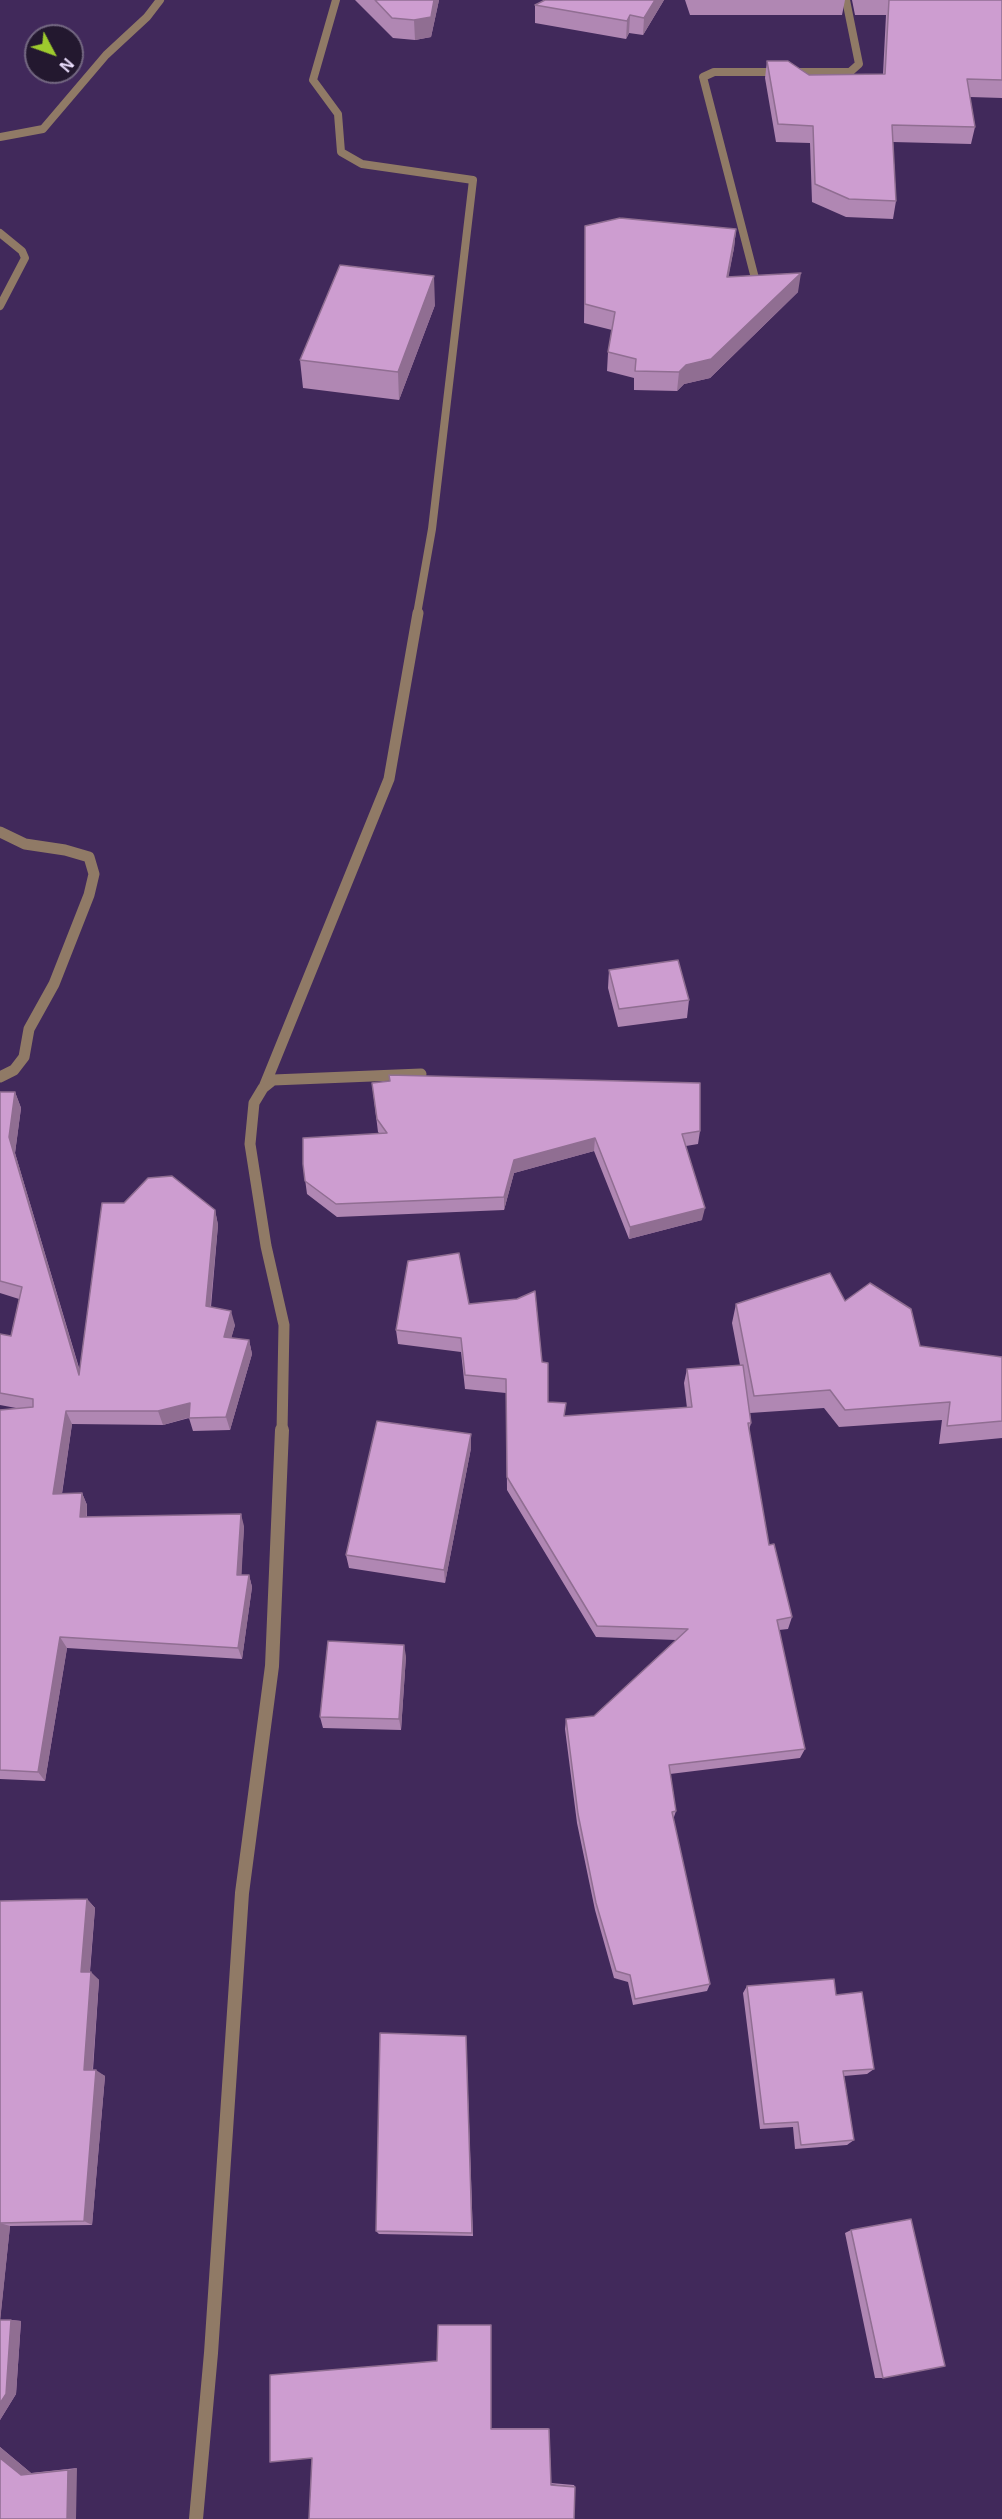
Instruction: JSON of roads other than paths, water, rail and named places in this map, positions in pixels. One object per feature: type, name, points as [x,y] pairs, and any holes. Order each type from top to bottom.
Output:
[{"type":"street","points":[[0,137],[44,129],[106,55],[147,17],[160,0]]},
{"type":"street","points":[[196,2519],[211,2353],[242,1893],[272,1666],[281,1495],[284,1325],[266,1246],[250,1144],[254,1103],[263,1088],[389,779],[432,529],[473,180],[362,164],[341,152],[338,114],[313,80],[336,0]]},
{"type":"street","points":[[757,286],[704,77],[714,72],[850,72],[859,64],[846,0]]},
{"type":"street","points":[[0,233],[22,250],[25,258],[0,306]]},
{"type":"street","points":[[0,832],[25,844],[65,850],[89,857],[94,874],[89,895],[54,984],[29,1029],[24,1057],[14,1070],[0,1077]]},
{"type":"street","points":[[263,1088],[273,1080],[421,1074]]}]
